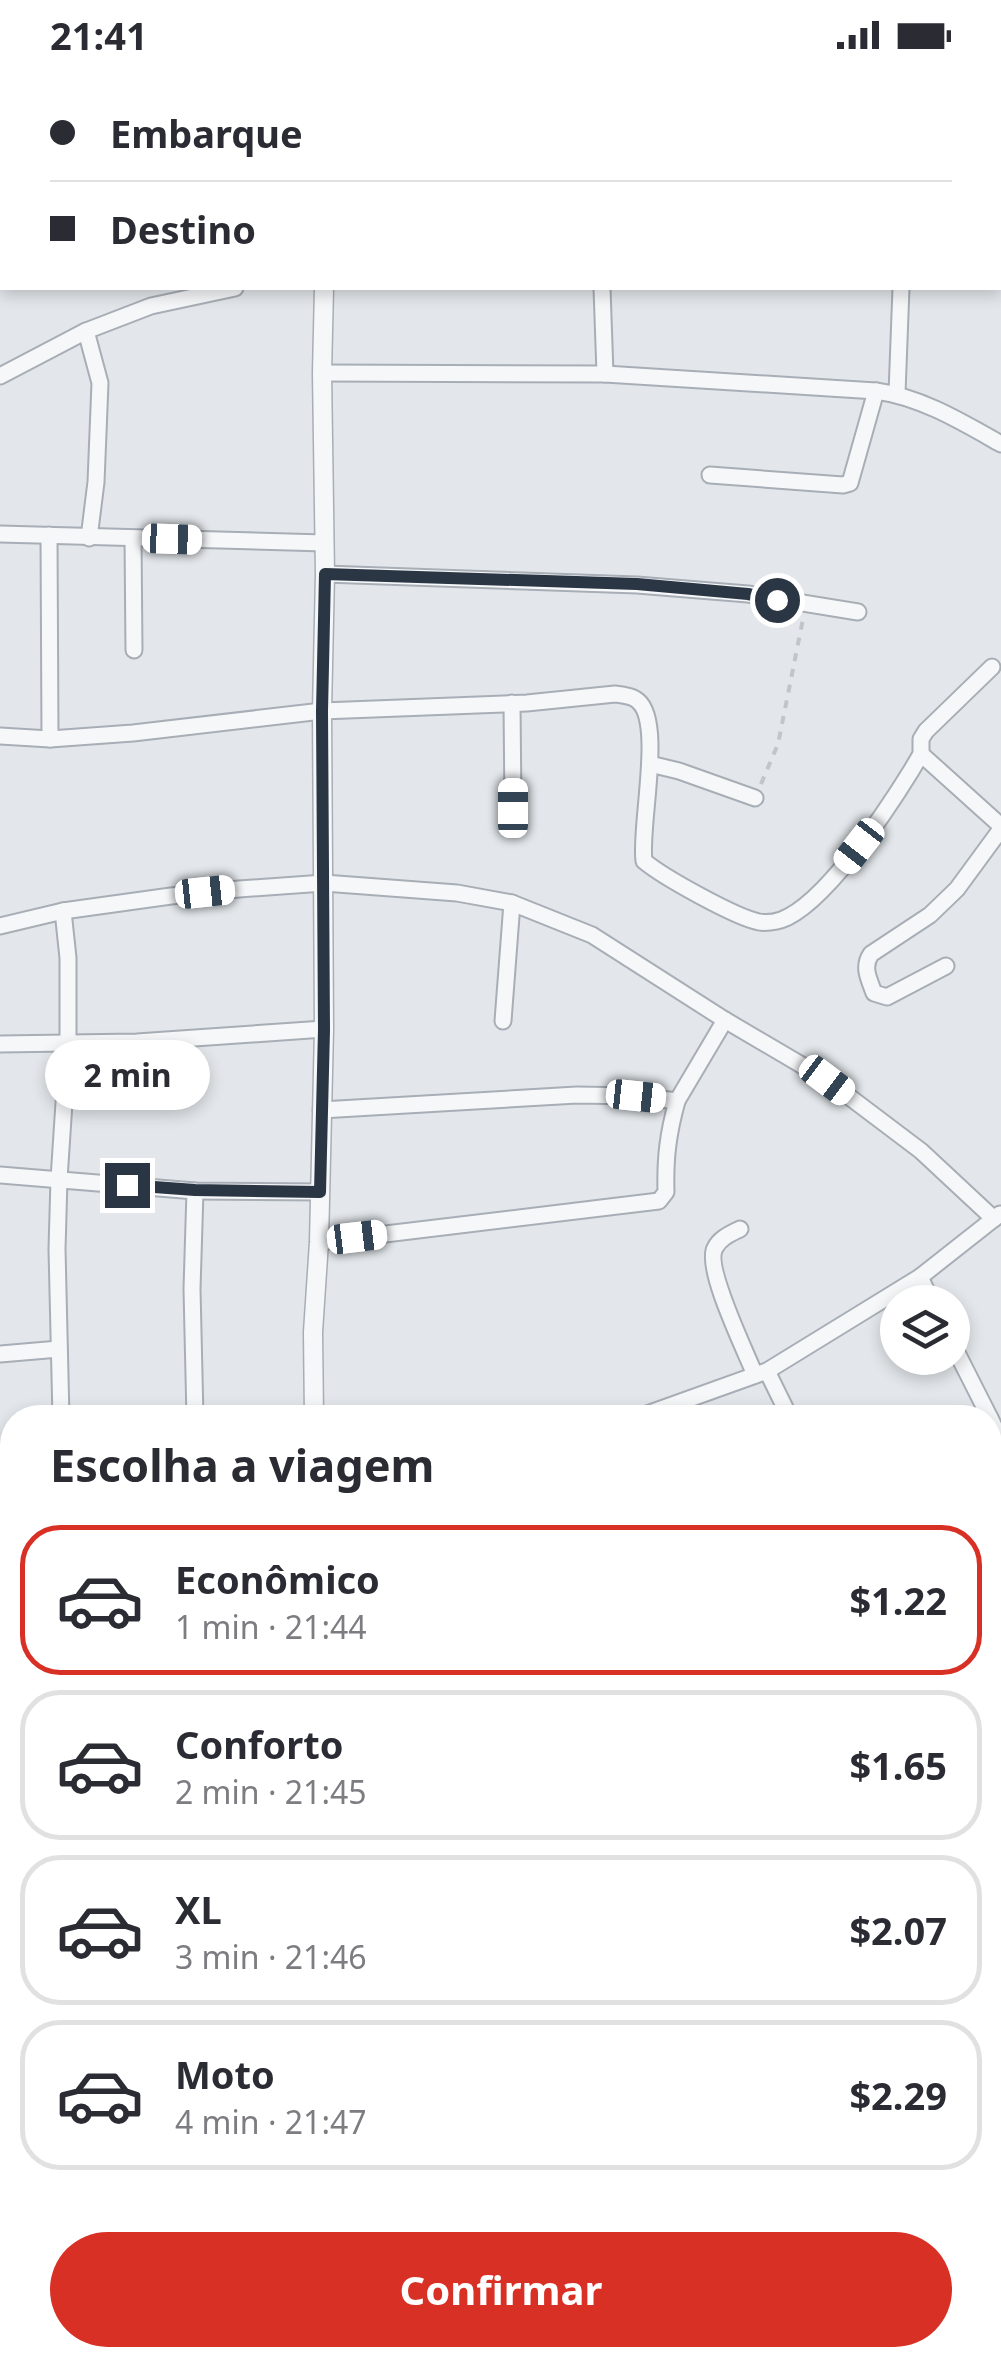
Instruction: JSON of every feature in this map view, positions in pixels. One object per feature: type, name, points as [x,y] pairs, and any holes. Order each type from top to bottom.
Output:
[{"type":"street","points":[[0,376],[86,330],[152,306],[227,290]]},
{"type":"street","points":[[314,1405],[324,1030],[324,290]]},
{"type":"street","points":[[602,290],[604,374]]},
{"type":"street","points":[[897,394],[902,290]]},
{"type":"street","points":[[86,330],[100,383],[98,465],[89,538]]},
{"type":"street","points":[[322,373],[604,374],[876,390],[897,394],[954,418],[1001,444]]},
{"type":"street","points":[[710,475],[850,483],[876,390]]},
{"type":"street","points":[[0,534],[324,543]]},
{"type":"street","points":[[49,536],[50,739]]},
{"type":"street","points":[[133,538],[134,650]]},
{"type":"street","points":[[325,574],[637,584],[748,594],[858,612]]},
{"type":"street","points":[[0,736],[50,739],[322,711],[615,694],[638,700],[648,728],[650,764],[644,861],[657,872],[762,923],[783,920],[834,878],[903,785],[921,754],[921,739],[926,731],[992,667]]},
{"type":"street","points":[[512,702],[513,808]]},
{"type":"street","points":[[921,754],[1001,828],[958,888],[930,915],[871,954],[866,971],[874,993],[887,997],[946,966]]},
{"type":"street","points":[[650,764],[755,798]]},
{"type":"street","points":[[0,926],[63,911],[239,888],[324,883],[457,894],[512,903],[592,934],[827,1080],[998,1216],[920,1277],[761,1373],[672,1405]]},
{"type":"street","points":[[503,1021],[512,903]]},
{"type":"street","points":[[61,1405],[57,1249],[68,1042],[68,958],[63,911]]},
{"type":"street","points":[[319,1242],[659,1201],[666,1192],[665,1160],[677,1100],[725,1020]]},
{"type":"street","points":[[0,1044],[136,1042],[324,1030]]},
{"type":"street","points":[[321,1110],[557,1096],[677,1100]]},
{"type":"street","points":[[0,1176],[195,1190],[320,1192]]},
{"type":"street","points":[[195,1190],[195,1405]]},
{"type":"street","points":[[740,1229],[725,1236],[714,1248],[711,1260],[716,1279],[761,1373],[782,1405]]},
{"type":"street","points":[[920,1277],[924,1285]]},
{"type":"street","points":[[0,1354],[59,1350]]},
{"type":"street","points":[[968,1375],[983,1405]]},
{"type":"path","points":[[755,798],[778,744],[805,605]]},
{"type":"route","points":[[127,1185],[320,1192],[325,574],[637,584],[777,600]]}]
